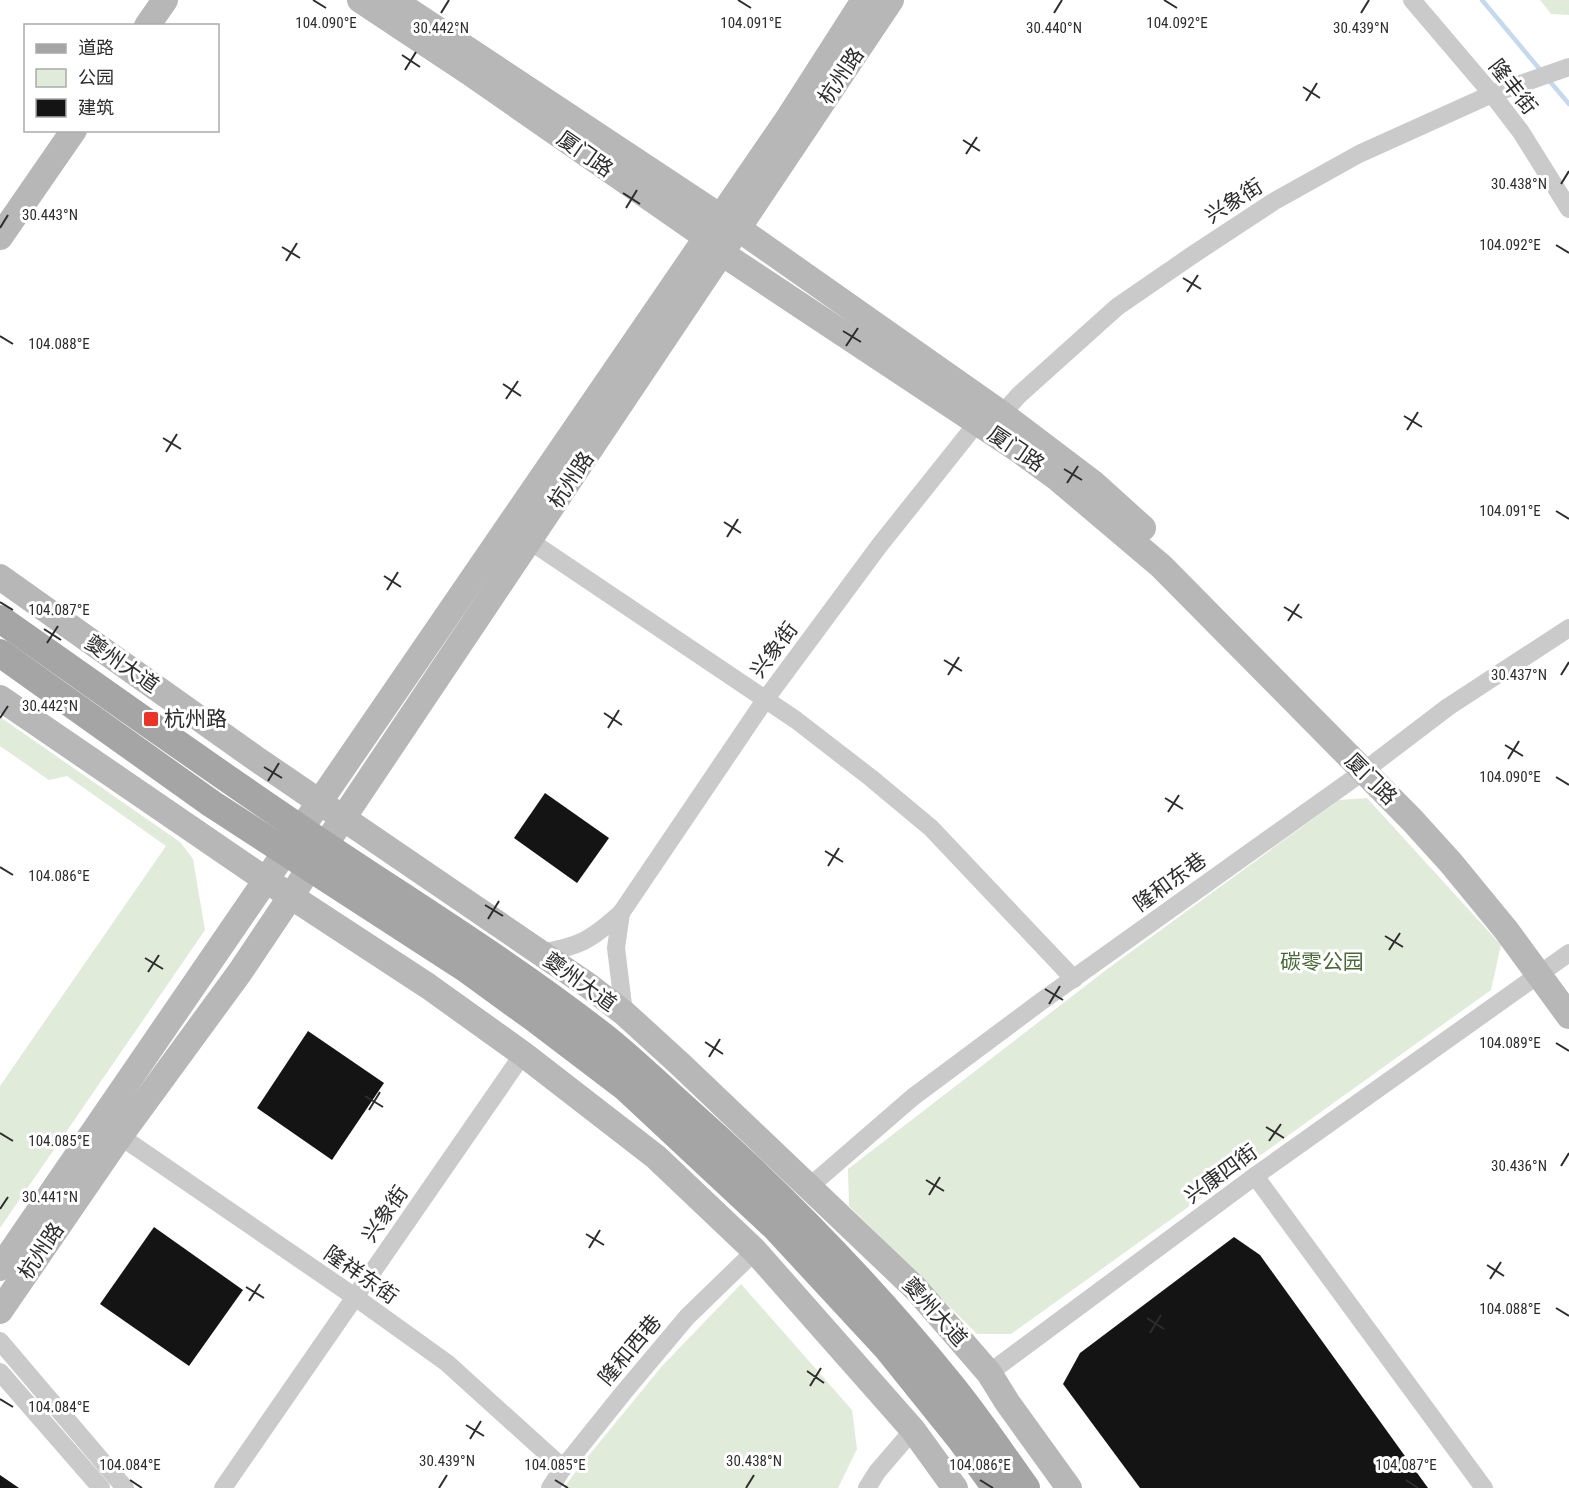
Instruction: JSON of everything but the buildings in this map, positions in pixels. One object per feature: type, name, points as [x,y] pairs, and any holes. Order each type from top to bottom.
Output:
[{"type":"main road","points":[[148,24],[165,0]]},
{"type":"main road","name":"厦门路","points":[[360,0],[470,73],[714,245],[1020,450],[1057,478],[1161,566],[1370,766],[1437,822],[1553,963],[1569,987]]},
{"type":"main road","name":"厦门路","points":[[393,0],[730,222],[1002,414],[1092,482],[1149,534],[1370,766]]},
{"type":"main road","name":"杭州路","points":[[730,222],[789,117],[864,0]]},
{"type":"main road","name":"杭州路","points":[[0,1268],[293,840],[730,222],[891,0]]},
{"type":"main road","points":[[0,237],[73,132]]},
{"type":"main road","name":"杭州路","points":[[0,1311],[120,1136],[240,972],[530,541],[714,245]]},
{"type":"main road","name":"夔州大道","points":[[0,577],[255,758],[589,986],[624,1013],[916,1289],[989,1373],[1069,1488]]},
{"type":"main road","name":"夔州大道","points":[[0,619],[577,1050],[650,1110],[774,1227],[887,1348],[961,1440],[996,1488]]},
{"type":"main road","name":"夔州大道","points":[[0,653],[212,804],[293,840]]},
{"type":"main road","points":[[0,698],[266,880],[428,987],[523,1054],[656,1157],[755,1251],[913,1430],[955,1488]]},
{"type":"main road","name":"夔州大道","points":[[318,856],[400,893],[598,1033],[716,1136],[791,1209],[895,1319],[953,1387],[1026,1488]]},
{"type":"main road","name":"厦门路","points":[[1553,963],[1569,1016]]},
{"type":"street","name":"隆丰街","points":[[1412,0],[1492,94],[1521,132],[1569,209]]},
{"type":"street","name":"兴象街","points":[[1002,414],[1019,395],[1117,308],[1191,255],[1273,202],[1359,154],[1492,94],[1569,67]]},
{"type":"street","name":"兴象街","points":[[539,953],[568,948],[589,939],[621,913],[765,700],[879,546],[977,423]]},
{"type":"street","points":[[530,541],[796,720],[931,828],[1074,979]]},
{"type":"street","name":"隆和东巷","points":[[809,1187],[913,1097],[1448,707],[1569,628]]},
{"type":"street","name":"兴象街","points":[[621,913],[616,948],[624,1013]]},
{"type":"street","name":"兴康四街","points":[[989,1373],[1256,1176],[1553,963]]},
{"type":"street","name":"兴象街","points":[[223,1488],[523,1054]]},
{"type":"street","name":"隆祥东街","points":[[120,1136],[355,1297],[447,1364],[563,1468]]},
{"type":"street","points":[[1256,1176],[1484,1488]]},
{"type":"street","name":"隆和西巷","points":[[550,1488],[563,1468],[687,1317],[755,1251]]},
{"type":"street","points":[[0,1341],[125,1488]]},
{"type":"street","points":[[0,1372],[101,1488]]},
{"type":"street","points":[[867,1488],[877,1472],[913,1430]]},
{"type":"green space","points":[[1540,0],[1569,0],[1569,15],[1551,14]]},
{"type":"green space","points":[[0,717],[180,842],[193,859],[205,930],[0,1228],[0,1086],[166,846],[67,776],[49,780],[0,746]]},
{"type":"green space","name":"碳零公园","points":[[1367,798],[1501,945],[1491,990],[1011,1334],[977,1334],[849,1206],[848,1169],[1106,970],[1339,800]]},
{"type":"green space","points":[[741,1284],[852,1410],[857,1449],[838,1488],[564,1488],[662,1366]]},
{"type":"waterway","points":[[1482,0],[1542,72]]},
{"type":"waterway","points":[[1547,78],[1569,104]]},
{"type":"place","name":"杭州路","points":[[151,719]]}]
